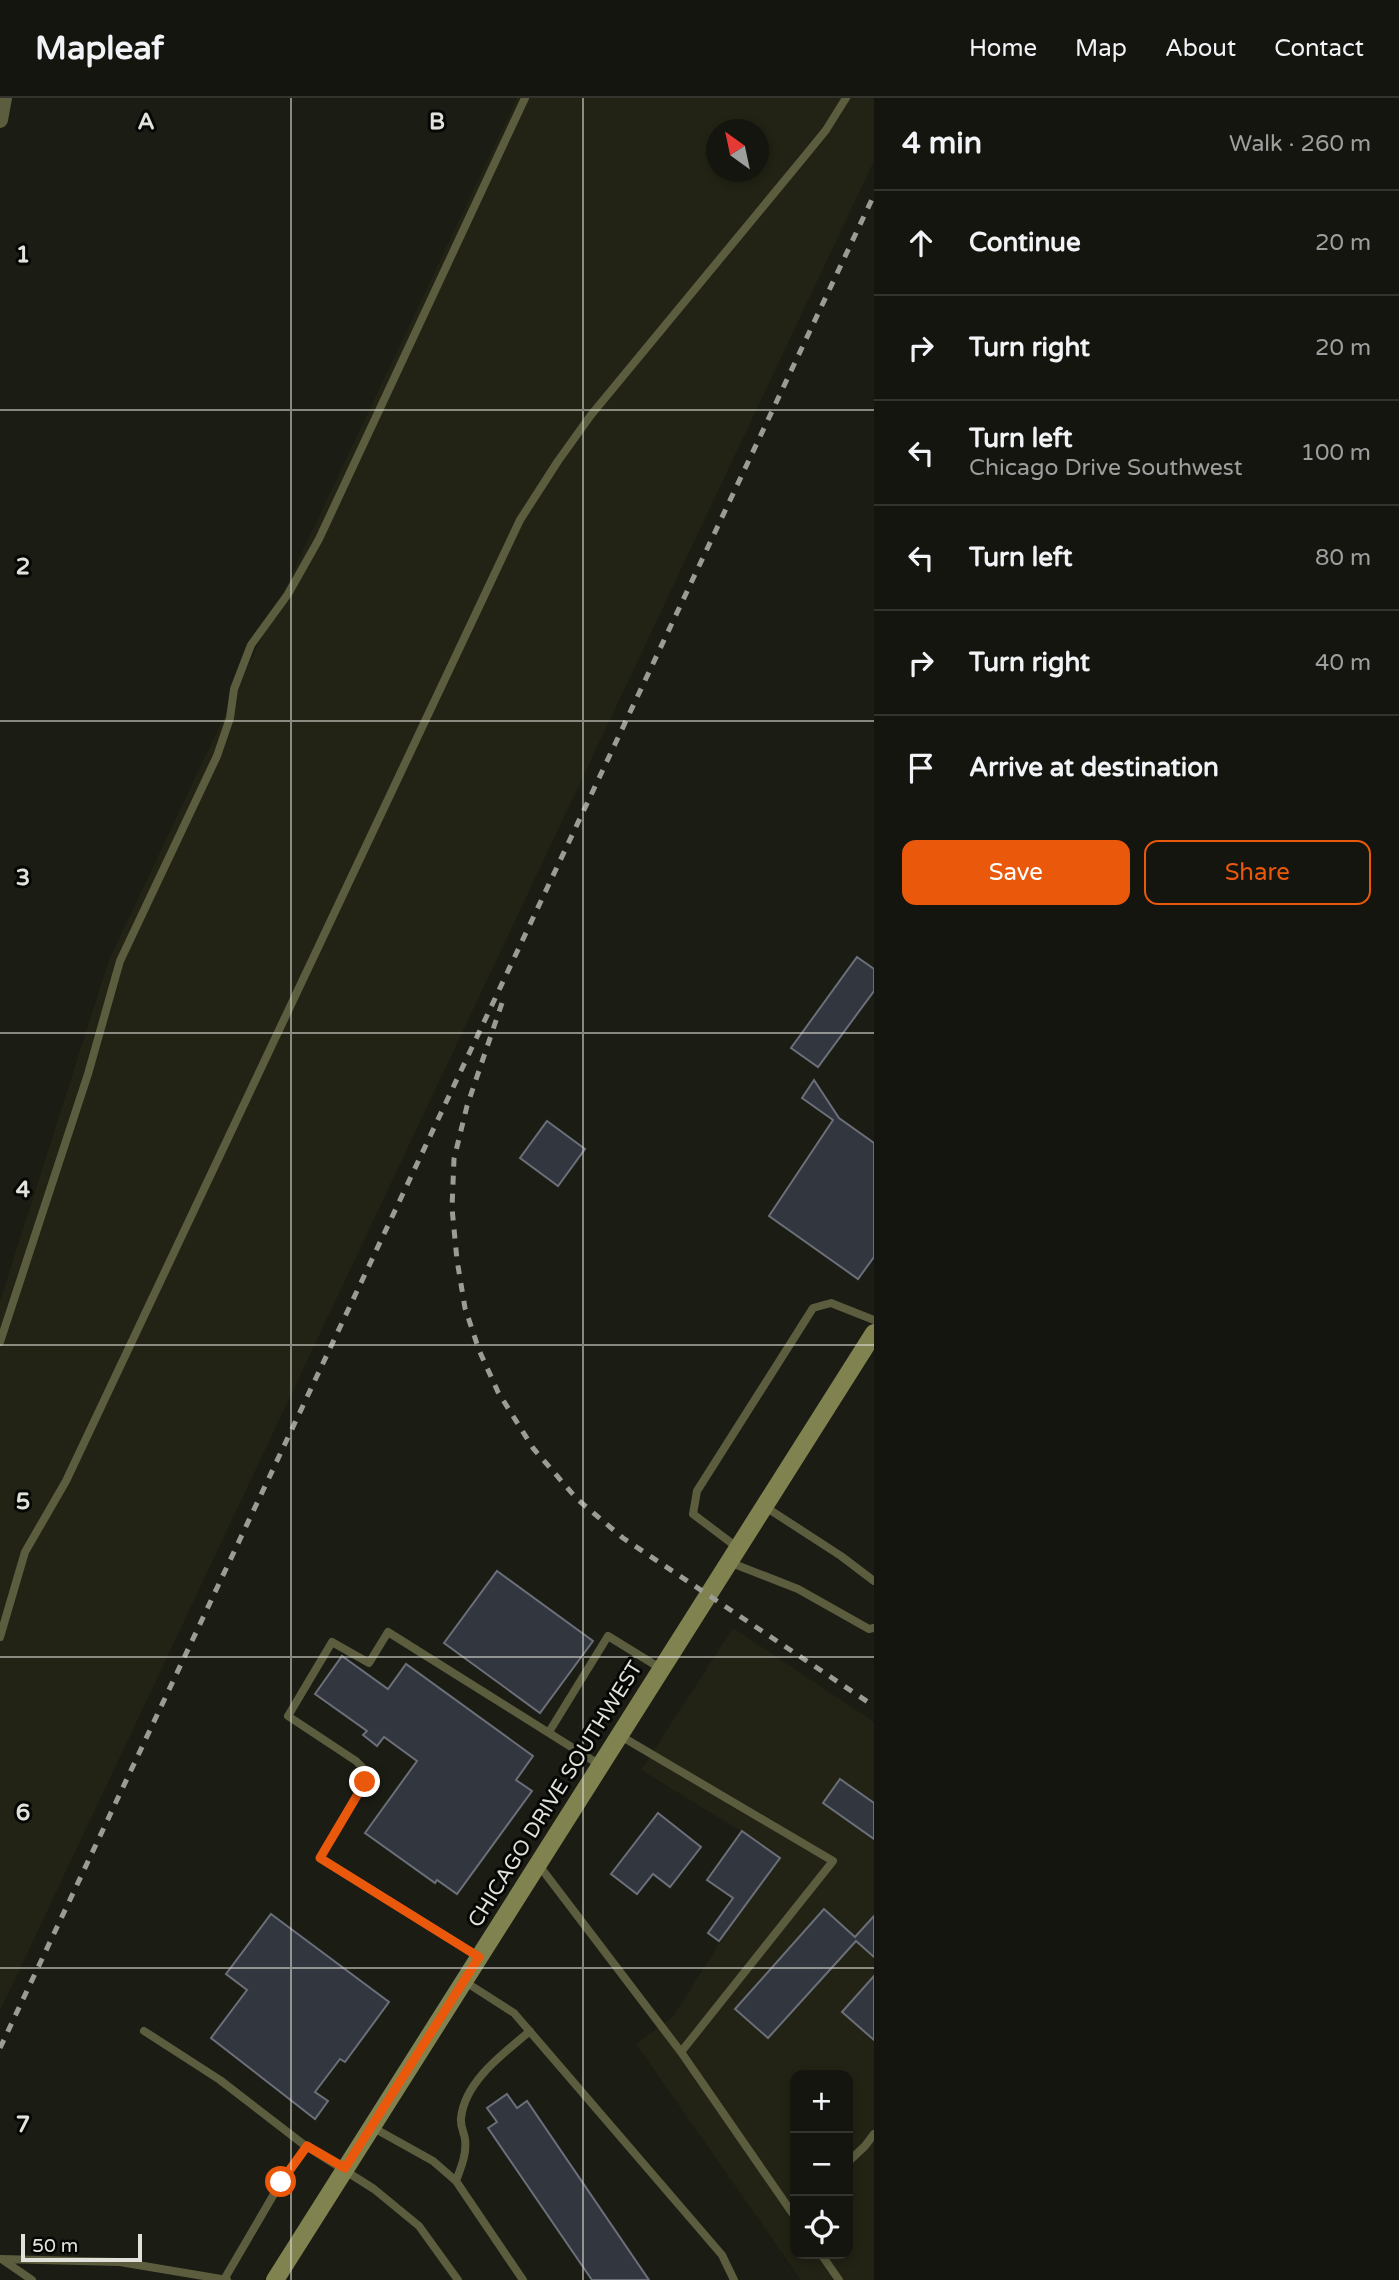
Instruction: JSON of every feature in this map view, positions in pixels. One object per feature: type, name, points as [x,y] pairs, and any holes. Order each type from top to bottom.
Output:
[{"type":"main road","name":"CHICAGO DRIVE SOUTHWEST","points":[[275,2280],[874,1333]]},
{"type":"street","points":[[0,120],[4,98]]},
{"type":"lane","points":[[0,1342],[88,1074],[120,961],[217,756],[229,718],[234,689],[251,645],[288,594],[319,540],[525,98]]},
{"type":"lane","points":[[0,1637],[25,1552],[66,1480],[520,520],[591,415],[804,158],[846,98]]},
{"type":"lane","points":[[874,1321],[831,1303],[813,1308],[697,1491],[693,1514],[733,1555],[869,1629],[874,1628]]},
{"type":"lane","points":[[764,1506],[874,1581]]},
{"type":"lane","points":[[479,1957],[320,1858],[365,1782],[366,1771],[356,1761],[288,1716],[332,1642],[369,1663],[388,1632],[600,1766]]},
{"type":"lane","points":[[549,1732],[608,1636],[660,1668]]},
{"type":"lane","points":[[619,1735],[833,1861],[681,2052]]},
{"type":"lane","points":[[538,1864],[790,2201]]},
{"type":"lane","points":[[464,1981],[514,2013],[722,2255],[734,2280]]},
{"type":"lane","points":[[144,2031],[220,2080],[307,2146],[374,2189],[419,2226],[458,2280]]},
{"type":"lane","points":[[456,2181],[466,2150],[461,2117],[467,2095],[474,2084],[509,2048],[530,2031]]},
{"type":"lane","points":[[372,2127],[433,2161],[456,2181],[523,2280]]},
{"type":"lane","points":[[853,2158],[874,2134]]},
{"type":"lane","points":[[1,2258],[120,2262],[226,2279],[281,2182],[307,2146]]},
{"type":"lane","points":[[1,2258],[32,2280]]},
{"type":"lane","points":[[824,2259],[839,2280]]},
{"type":"shaded area","points":[[517,98],[874,98],[874,161],[0,2011],[0,1301],[109,960]]},
{"type":"shaded area","points":[[733,1628],[874,1722],[874,2280],[801,2280],[636,2044],[673,2017],[776,1853],[641,1770]]},
{"type":"building","points":[[857,957],[874,969],[874,991],[818,1067],[791,1048]]},
{"type":"building","points":[[814,1080],[839,1118],[874,1143],[874,1257],[858,1279],[769,1216],[833,1120],[802,1098]]},
{"type":"building","points":[[547,1121],[585,1149],[558,1186],[520,1158]]},
{"type":"building","points":[[497,1571],[593,1641],[540,1713],[444,1643]]},
{"type":"building","points":[[342,1656],[388,1689],[406,1664],[533,1756],[516,1780],[532,1791],[457,1894],[437,1880],[435,1883],[365,1833],[417,1761],[384,1737],[377,1746],[363,1735],[367,1731],[315,1694]]},
{"type":"building","points":[[840,1779],[874,1803],[874,1839],[823,1803]]},
{"type":"building","points":[[658,1813],[701,1847],[670,1887],[653,1874],[637,1894],[611,1874]]},
{"type":"building","points":[[742,1831],[780,1858],[719,1941],[708,1933],[733,1898],[707,1880]]},
{"type":"building","points":[[824,1909],[855,1937],[874,1916],[874,1957],[856,1941],[768,2038],[735,2009]]},
{"type":"building","points":[[271,1914],[389,2002],[345,2062],[340,2059],[315,2092],[328,2101],[315,2119],[211,2038],[247,1990],[226,1974]]},
{"type":"building","points":[[874,1976],[874,2040],[842,2012]]},
{"type":"building","points":[[507,2094],[517,2108],[527,2101],[649,2280],[592,2280],[488,2128],[497,2122],[487,2108]]},
{"type":"railway","points":[[0,2048],[874,195]]},
{"type":"railway","points":[[502,1003],[467,1106],[454,1159],[452,1208],[465,1308],[479,1350],[498,1392],[533,1448],[577,1499],[623,1538],[874,1706]]},
{"type":"route","points":[[281,2182],[307,2146],[345,2168],[479,1957],[320,1858],[365,1782]]}]
